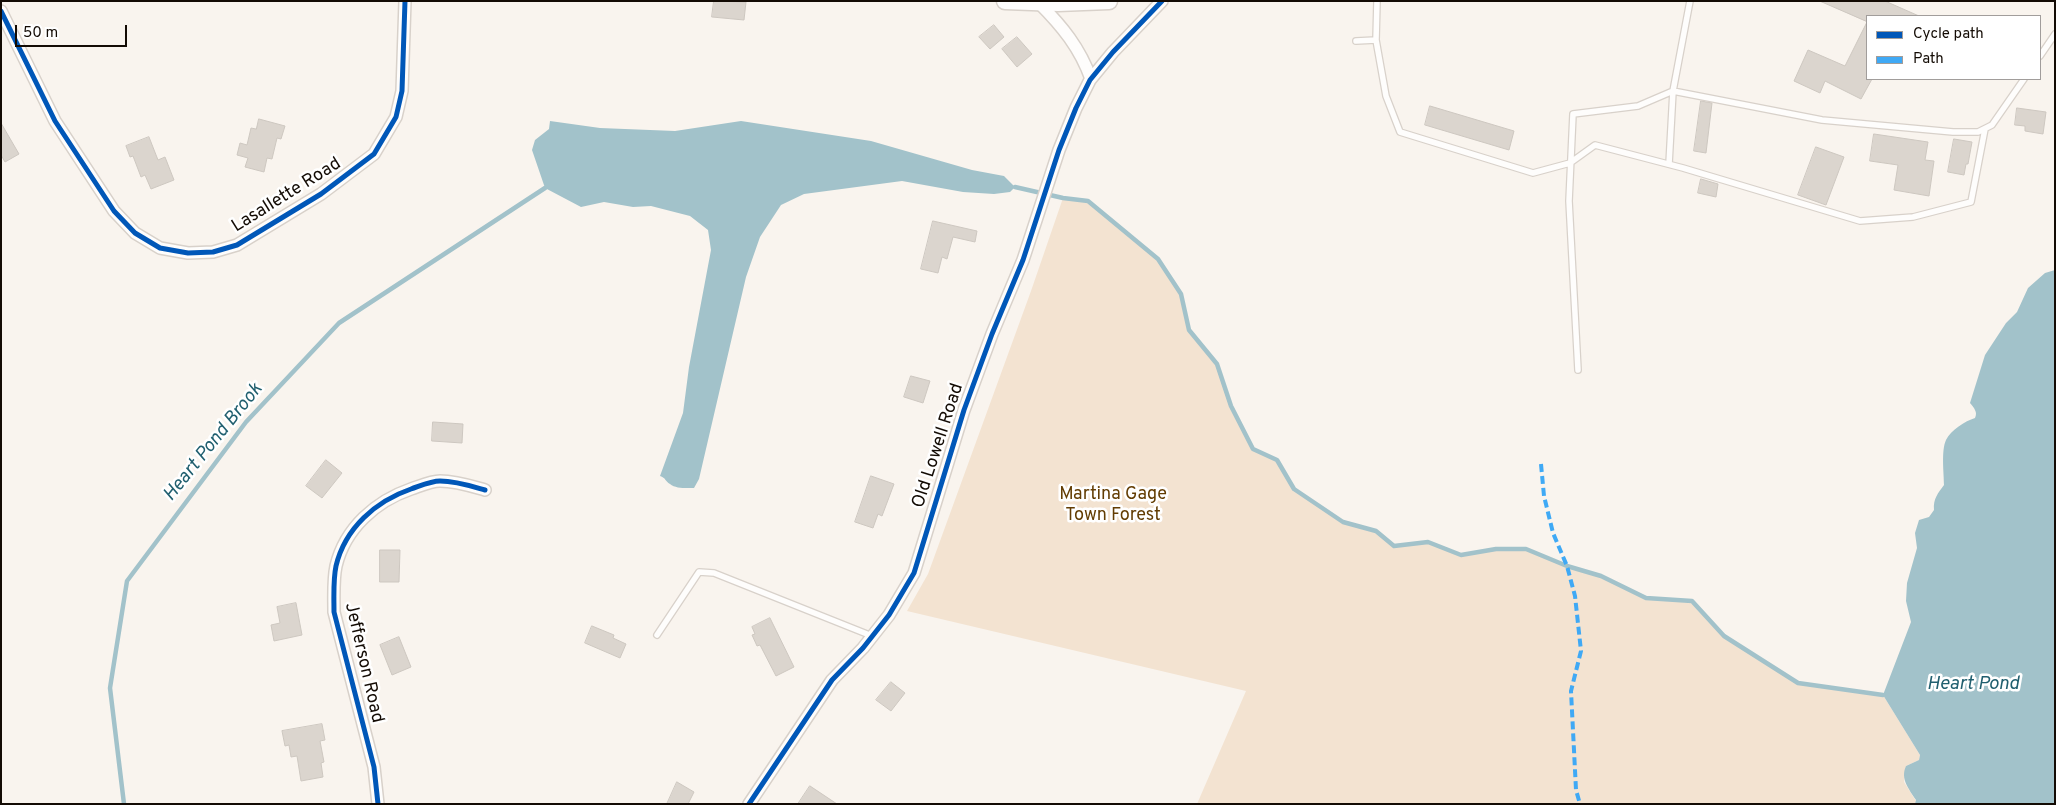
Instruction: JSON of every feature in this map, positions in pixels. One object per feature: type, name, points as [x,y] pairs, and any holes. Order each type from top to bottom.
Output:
[{"type":"main road","points":[[1005,1],[1039,3],[1109,1]]},
{"type":"street","name":"Lasallette Road","points":[[1,11],[55,120],[114,211],[135,233],[160,248],[188,253],[214,252],[237,245],[321,194],[374,154],[396,117],[402,91],[405,1]]},
{"type":"street","name":"Old Lowell Road","points":[[749,804],[832,680],[889,615],[914,573],[964,410],[992,334],[1023,260],[1059,150],[1076,108],[1091,79],[1162,1]]},
{"type":"street","points":[[1039,3],[1073,41],[1084,58],[1091,79]]},
{"type":"street","name":"Jefferson Road","points":[[378,804],[374,767],[334,612],[336,566],[345,544],[358,524],[377,505],[395,495],[438,481],[457,482],[486,490]]},
{"type":"lane","points":[[1377,1],[1376,40],[1386,96],[1400,132],[1533,173],[1570,163],[1595,144],[1860,221],[1913,217],[1971,202],[1985,129]]},
{"type":"lane","points":[[1669,164],[1673,91],[1690,1]]},
{"type":"lane","points":[[2041,55],[2055,34]]},
{"type":"lane","points":[[1356,41],[1376,40]]},
{"type":"lane","points":[[1578,370],[1569,201],[1573,114],[1638,106],[1673,91],[1822,120],[1953,132],[1978,132],[1992,126],[2023,80]]},
{"type":"lane","points":[[657,635],[698,572],[705,571],[872,636]]},
{"type":"green space","name":"Martina Gage Town Forest","points":[[1063,198],[1088,201],[1158,259],[1181,294],[1189,330],[1217,364],[1231,406],[1253,449],[1277,460],[1295,489],[1343,522],[1376,531],[1394,546],[1428,542],[1461,555],[1496,549],[1526,549],[1567,566],[1601,576],[1646,598],[1692,601],[1724,636],[1798,683],[1883,695],[1920,755],[1919,760],[1906,766],[1904,782],[1916,801],[1915,804],[1197,804],[1246,691],[907,611],[928,574]]},
{"type":"water","points":[[550,121],[600,128],[675,131],[741,121],[871,141],[972,170],[1004,176],[1015,187],[1010,192],[994,194],[963,192],[902,181],[804,194],[781,205],[760,237],[746,277],[699,479],[694,488],[678,487],[672,486],[660,476],[683,413],[689,367],[711,250],[708,230],[690,216],[651,206],[633,207],[604,202],[581,207],[545,188],[532,150],[535,140],[549,129]]},
{"type":"water","name":"Heart Pond","points":[[2055,270],[2055,804],[1915,804],[1916,800],[1908,788],[1904,771],[1906,766],[1919,760],[1920,755],[1883,695],[1911,622],[1906,601],[1907,583],[1917,548],[1915,533],[1919,520],[1929,517],[1934,510],[1935,499],[1944,485],[1943,456],[1946,440],[1959,426],[1976,416],[1976,412],[1970,403],[1985,355],[2006,323],[2017,312],[2028,288],[2045,273]]},
{"type":"building","points":[[714,1],[746,2],[744,20],[712,17]]},
{"type":"building","points":[[1820,1],[1885,1],[1917,15],[1866,15],[1866,22]]},
{"type":"building","points":[[1866,24],[1866,80],[1871,80],[1861,99],[1825,81],[1820,93],[1794,81],[1808,50],[1845,66]]},
{"type":"building","points":[[994,25],[1004,37],[990,49],[979,37]]},
{"type":"building","points":[[1017,37],[1032,54],[1017,67],[1002,49]]},
{"type":"building","points":[[1701,101],[1712,103],[1706,153],[1694,151]]},
{"type":"building","points":[[1430,106],[1514,131],[1509,150],[1425,125]]},
{"type":"building","points":[[2017,108],[2046,112],[2043,134],[2025,131],[2025,126],[2015,125]]},
{"type":"building","points":[[259,119],[285,126],[281,139],[277,138],[272,159],[267,158],[264,172],[245,167],[248,158],[237,155],[240,143],[247,145],[251,128],[256,129]]},
{"type":"building","points":[[1,123],[19,154],[5,162],[1,155]]},
{"type":"building","points":[[1874,134],[1928,142],[1925,160],[1934,161],[1929,196],[1894,190],[1898,165],[1870,161]]},
{"type":"building","points":[[149,137],[158,160],[165,157],[174,180],[151,189],[145,175],[141,177],[133,156],[130,157],[126,146]]},
{"type":"building","points":[[1954,139],[1972,142],[1964,175],[1948,172]]},
{"type":"building","points":[[1816,147],[1844,157],[1826,205],[1798,195]]},
{"type":"building","points":[[1701,179],[1718,184],[1716,197],[1698,193]]},
{"type":"building","points":[[933,221],[977,231],[975,242],[953,237],[947,259],[942,257],[938,273],[921,269]]},
{"type":"building","points":[[911,376],[930,381],[923,403],[904,397]]},
{"type":"building","points":[[433,422],[463,424],[462,443],[432,441]]},
{"type":"building","points":[[326,460],[342,473],[322,498],[306,486]]},
{"type":"building","points":[[871,476],[894,484],[882,516],[878,514],[873,528],[855,522]]},
{"type":"building","points":[[380,550],[400,550],[399,582],[380,582]]},
{"type":"building","points":[[296,603],[302,635],[274,641],[271,625],[280,623],[277,607]]},
{"type":"building","points":[[770,618],[794,667],[776,676],[760,645],[757,646],[752,635],[755,634],[752,627]]},
{"type":"building","points":[[592,626],[614,635],[613,638],[626,644],[620,658],[585,643]]},
{"type":"building","points":[[399,637],[411,667],[392,675],[380,645]]},
{"type":"building","points":[[891,682],[905,693],[891,711],[876,700]]},
{"type":"building","points":[[322,724],[325,740],[320,741],[324,762],[321,763],[323,777],[301,781],[297,756],[291,757],[289,745],[285,746],[282,731]]},
{"type":"building","points":[[677,782],[694,792],[688,804],[667,804]]},
{"type":"building","points":[[810,786],[837,804],[798,804]]},
{"type":"waterway","name":"Heart Pond Brook","points":[[1015,187],[1063,198],[1088,201],[1158,259],[1181,294],[1189,330],[1217,364],[1231,406],[1253,449],[1277,460],[1294,489],[1343,522],[1376,531],[1394,546],[1428,542],[1461,555],[1496,549],[1526,549],[1567,566],[1601,576],[1646,598],[1692,601],[1724,636],[1798,683],[1883,695]]},
{"type":"waterway","name":"Heart Pond Brook","points":[[124,804],[110,688],[127,581],[246,422],[339,323],[545,188]]},
{"type":"marked path","points":[[1541,464],[1544,496],[1553,533],[1567,566],[1575,596],[1581,651],[1571,691],[1576,790],[1580,804]]},
{"type":"cycle path","points":[[1,11],[55,121],[114,211],[135,233],[160,248],[188,253],[213,252],[237,245],[321,194],[374,154],[396,117],[402,91],[405,1]]},
{"type":"cycle path","points":[[749,804],[832,680],[863,648],[889,615],[914,573],[964,410],[992,334],[1023,260],[1059,150],[1076,108],[1090,80],[1113,52],[1162,1]]},
{"type":"cycle path","points":[[378,804],[374,767],[334,612],[334,577],[340,552],[354,528],[374,509],[398,494],[440,481],[458,483],[485,490]]}]
